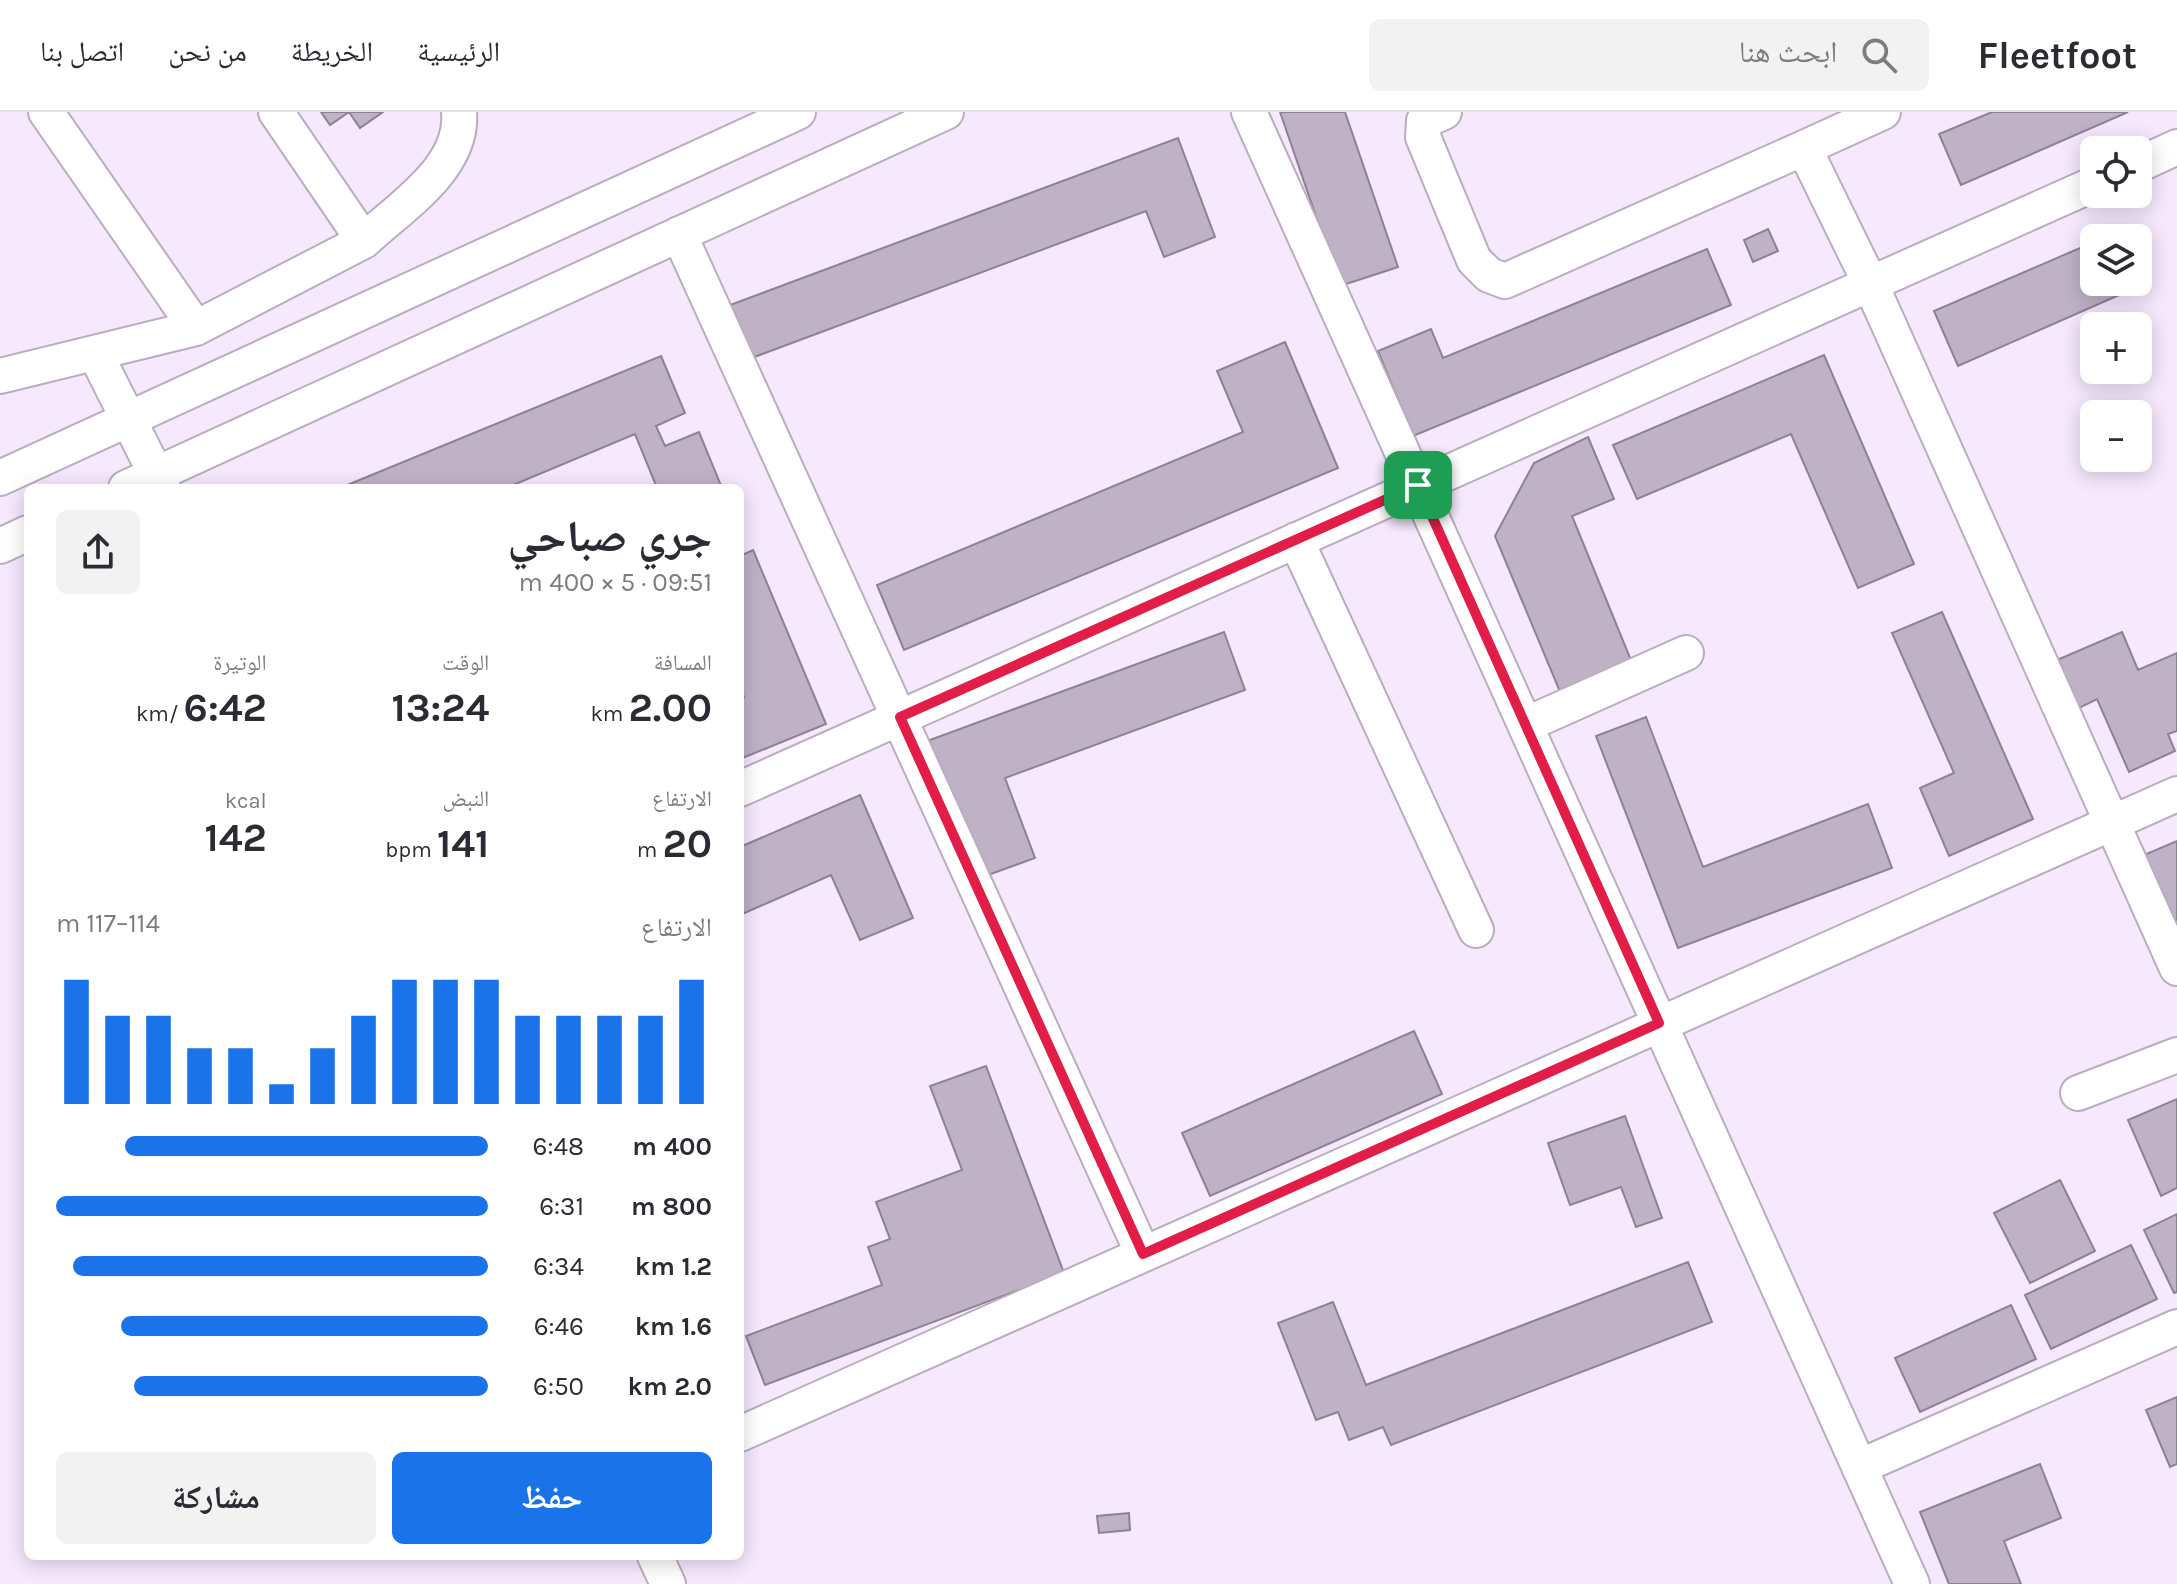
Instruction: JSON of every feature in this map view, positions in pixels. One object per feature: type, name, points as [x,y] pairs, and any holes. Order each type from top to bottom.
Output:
[{"type":"street","points":[[46,112],[196,328]]},
{"type":"street","points":[[276,112],[364,241]]},
{"type":"street","points":[[0,376],[196,328],[364,241],[453,153],[459,112]]},
{"type":"street","points":[[0,478],[798,112]]},
{"type":"street","points":[[95,353],[127,420],[148,483],[946,112]]},
{"type":"street","points":[[1249,112],[1912,1584]]},
{"type":"street","points":[[1444,112],[1424,121],[1423,137],[1474,260],[1489,275],[1505,281],[1883,112]]},
{"type":"street","points":[[2152,159],[2177,147]]},
{"type":"street","points":[[1804,148],[1871,285],[2177,968]]},
{"type":"street","points":[[744,787],[2080,190]]},
{"type":"street","points":[[679,234],[1143,1254]]},
{"type":"street","points":[[0,546],[24,535]]},
{"type":"street","points":[[1296,540],[1476,930]]},
{"type":"street","points":[[1525,725],[1686,653]]},
{"type":"street","points":[[744,1432],[2177,794]]},
{"type":"street","points":[[2078,1093],[2177,1055]]},
{"type":"street","points":[[1859,1467],[2177,1327]]},
{"type":"street","points":[[657,1560],[668,1584]]},
{"type":"building","points":[[321,112],[349,112],[330,125]]},
{"type":"building","points":[[349,112],[383,112],[360,128]]},
{"type":"building","points":[[1280,112],[1345,112],[1398,267],[1340,286]]},
{"type":"building","points":[[1992,112],[2128,112],[1961,185],[1939,134]]},
{"type":"building","points":[[1178,138],[1215,237],[1164,257],[1146,211],[749,359],[730,305]]},
{"type":"building","points":[[1768,229],[1778,251],[1753,262],[1744,240]]},
{"type":"building","points":[[2080,248],[2080,296],[2117,296],[1958,366],[1934,311]]},
{"type":"building","points":[[1707,249],[1731,305],[1413,436],[1378,351],[1431,329],[1443,358]]},
{"type":"building","points":[[1285,342],[1338,468],[904,650],[877,585],[1243,432],[1217,371]]},
{"type":"building","points":[[1824,355],[1914,564],[1858,588],[1791,434],[1637,499],[1613,445]]},
{"type":"building","points":[[661,356],[685,413],[656,426],[665,446],[699,432],[720,484],[655,484],[635,434],[516,484],[350,484]]},
{"type":"building","points":[[1588,437],[1614,499],[1572,516],[1635,670],[1563,699],[1495,536],[1534,463]]},
{"type":"building","points":[[753,550],[826,724],[744,757],[744,697],[744,554]]},
{"type":"building","points":[[1942,612],[2033,819],[1949,856],[1920,788],[1954,773],[1892,633]]},
{"type":"building","points":[[1224,632],[1245,690],[1005,778],[1035,858],[977,879],[927,741]]},
{"type":"building","points":[[2122,632],[2138,670],[2177,653],[2177,731],[2168,734],[2175,751],[2129,772],[2097,699],[2079,708],[2057,660]]},
{"type":"building","points":[[1646,717],[1703,867],[1868,804],[1892,868],[1678,948],[1596,736]]},
{"type":"building","points":[[860,795],[913,918],[860,940],[831,875],[744,913],[744,845]]},
{"type":"building","points":[[2177,841],[2177,931],[2144,855]]},
{"type":"building","points":[[1414,1031],[1442,1094],[1210,1196],[1182,1133]]},
{"type":"building","points":[[986,1066],[1064,1273],[765,1385],[746,1336],[882,1285],[868,1247],[890,1239],[876,1202],[962,1170],[930,1086]]},
{"type":"building","points":[[2177,1099],[2177,1188],[2161,1196],[2128,1120]]},
{"type":"building","points":[[1625,1116],[1662,1218],[1636,1227],[1621,1187],[1570,1205],[1548,1143]]},
{"type":"building","points":[[2060,1180],[2095,1251],[2030,1283],[1994,1213]]},
{"type":"building","points":[[2177,1214],[2177,1292],[2174,1293],[2144,1230]]},
{"type":"building","points":[[2131,1245],[2157,1299],[2051,1349],[2025,1295]]},
{"type":"building","points":[[1688,1262],[1712,1322],[1391,1445],[1383,1427],[1349,1440],[1338,1412],[1316,1420],[1278,1323],[1333,1302],[1366,1385]]},
{"type":"building","points":[[2011,1305],[2036,1359],[1920,1412],[1895,1358]]},
{"type":"building","points":[[2177,1397],[2177,1464],[2170,1467],[2146,1410]]},
{"type":"building","points":[[2040,1464],[2061,1518],[2004,1541],[2021,1584],[1949,1584],[1920,1512]]},
{"type":"building","points":[[1129,1513],[1130,1530],[1099,1533],[1097,1516]]},
{"type":"route","points":[[1418,485],[1659,1023],[1143,1254],[900,717],[1418,485]]}]
